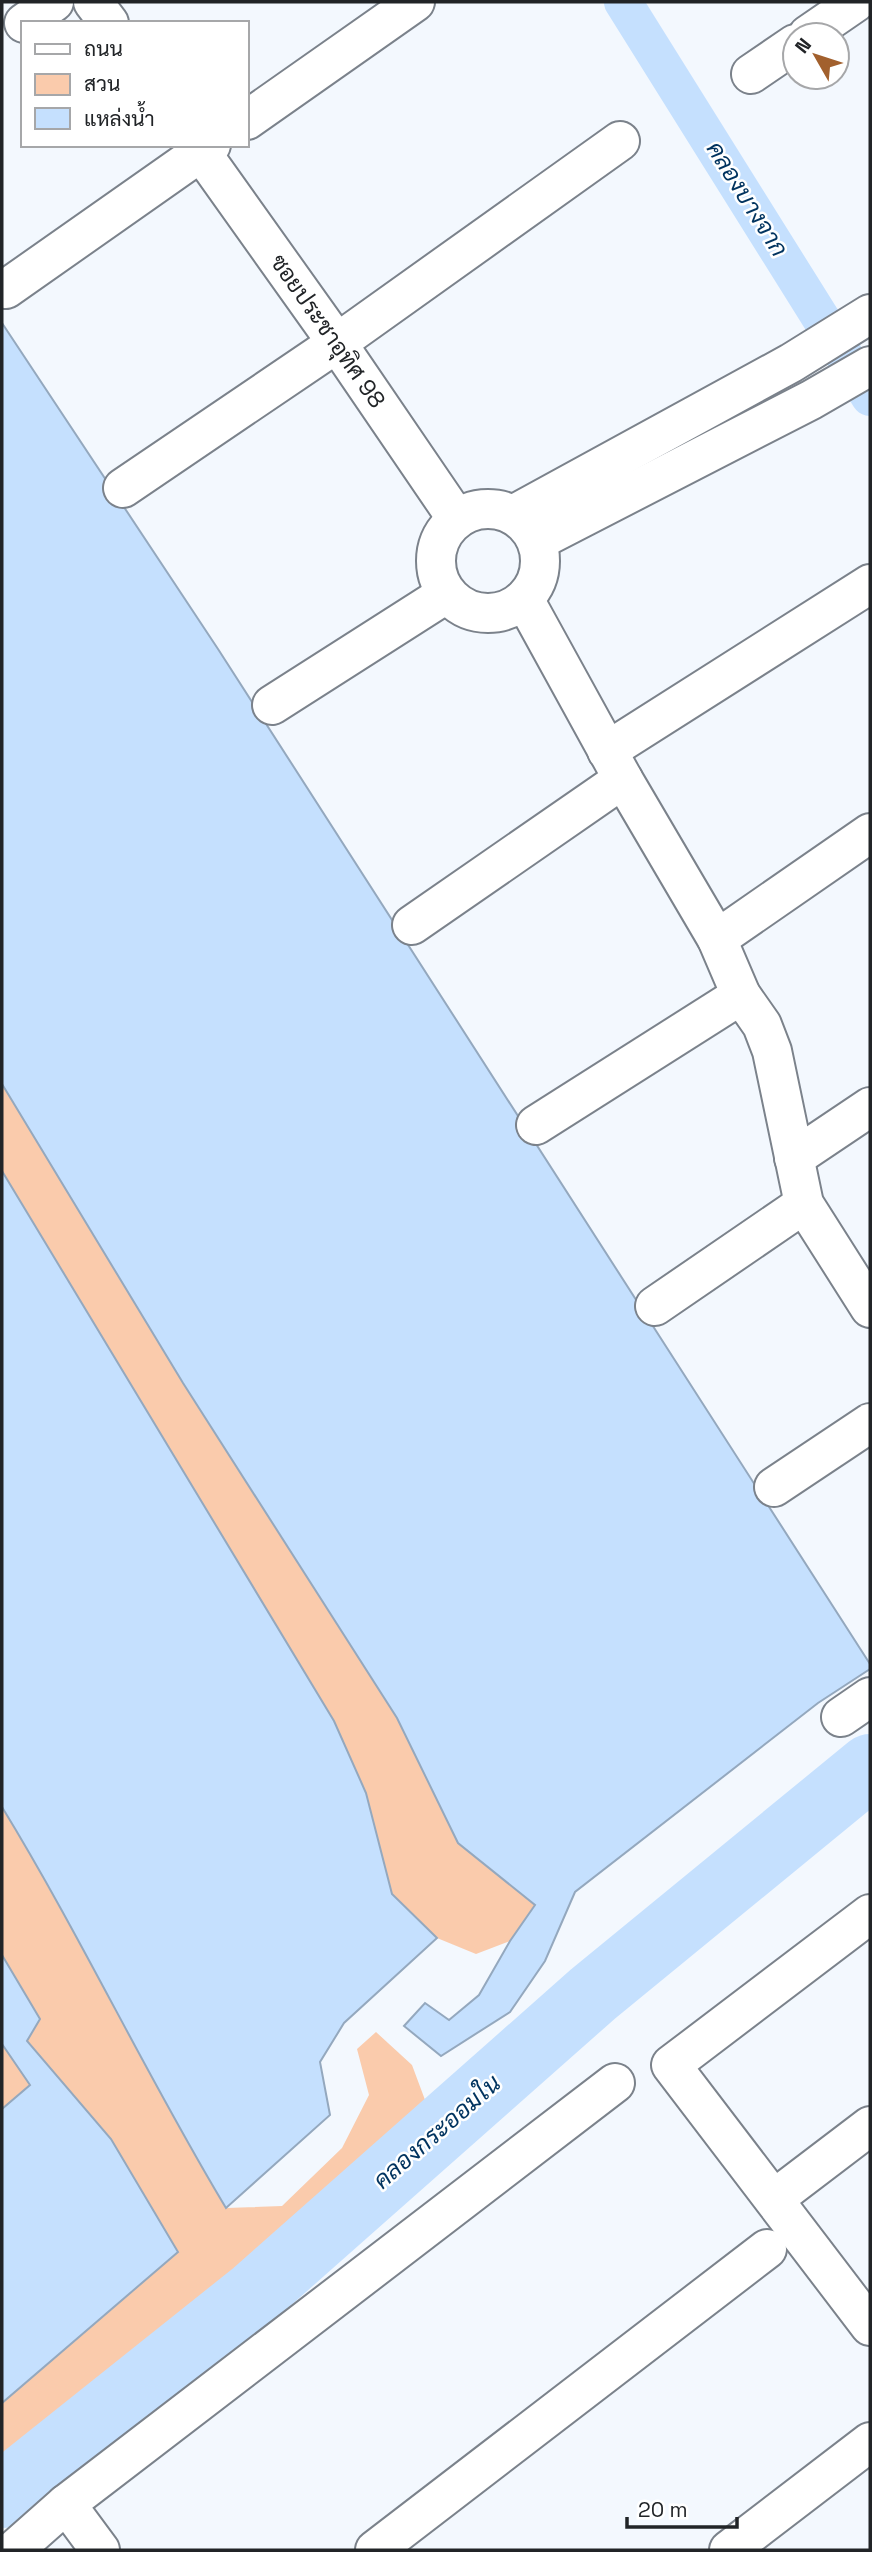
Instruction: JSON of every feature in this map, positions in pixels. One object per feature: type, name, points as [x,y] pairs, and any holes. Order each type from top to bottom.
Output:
[{"type":"street","points":[[26,21],[54,2]]},
{"type":"street","points":[[93,2],[107,21]]},
{"type":"street","points":[[248,119],[415,2]]},
{"type":"street","points":[[828,21],[856,2]]},
{"type":"street","points":[[2,38],[21,24]]},
{"type":"street","points":[[751,74],[781,54]]},
{"type":"street","points":[[123,488],[337,342],[620,141]]},
{"type":"street","points":[[6,289],[203,148]]},
{"type":"street","name":"ซอยประชาอุทิศ 98","points":[[203,148],[457,519]]},
{"type":"street","points":[[525,528],[870,314]]},
{"type":"street","points":[[525,528],[811,400],[870,366]]},
{"type":"street","points":[[476,510],[497,510],[525,528],[541,559],[537,581],[524,600],[505,611],[484,614],[463,608],[446,594],[436,573],[436,553],[443,534],[457,519],[476,510]]},
{"type":"street","points":[[412,925],[615,765],[870,584]]},
{"type":"street","points":[[272,705],[446,594]]},
{"type":"street","points":[[524,600],[615,765],[717,939],[741,995],[762,1025],[772,1051],[804,1204],[870,1308]]},
{"type":"street","points":[[717,939],[870,833]]},
{"type":"street","points":[[536,1125],[741,995]]},
{"type":"street","points":[[794,1158],[870,1107]]},
{"type":"street","points":[[655,1306],[804,1204]]},
{"type":"street","points":[[775,1487],[870,1423]]},
{"type":"street","points":[[870,1914],[671,2064],[870,2326]]},
{"type":"street","points":[[14,2550],[66,2504],[615,2083]]},
{"type":"street","points":[[774,2199],[870,2126]]},
{"type":"street","points":[[375,2550],[767,2249]]},
{"type":"street","points":[[729,2550],[870,2442]]},
{"type":"street","points":[[66,2504],[100,2550]]},
{"type":"green space","points":[[2,1084],[183,1383],[397,1718],[458,1842],[535,1905],[510,1941],[476,1954],[437,1938],[392,1894],[366,1793],[334,1721],[2,1171]]},
{"type":"green space","points":[[2,1807],[60,1906],[226,2208],[282,2206],[342,2148],[369,2095],[357,2049],[376,2032],[412,2065],[431,2116],[226,2299],[2,2480],[2,2403],[178,2251],[111,2139],[27,2041],[40,2019],[2,1955]]},
{"type":"green space","points":[[2,2044],[30,2085],[2,2109]]},
{"type":"water","points":[[2,323],[218,649],[870,1664],[870,1669],[818,1703],[575,1892],[545,1961],[510,2012],[441,2056],[404,2026],[425,2003],[449,2020],[479,1995],[510,1941],[535,1905],[458,1843],[397,1718],[183,1383],[2,1084]]},
{"type":"water","points":[[2,1171],[334,1721],[366,1793],[392,1894],[437,1938],[344,2023],[320,2062],[330,2115],[226,2208],[2,1807]]},
{"type":"water","points":[[2,1955],[40,2019],[27,2041],[111,2139],[178,2252],[2,2403],[2,2109],[30,2085],[2,2044]]},
{"type":"waterway","name":"คลองบางจาก","points":[[623,2],[870,397]]},
{"type":"waterway","name":"คลองกระออมใน","points":[[2,2495],[255,2293],[593,1994],[870,1767]]}]
